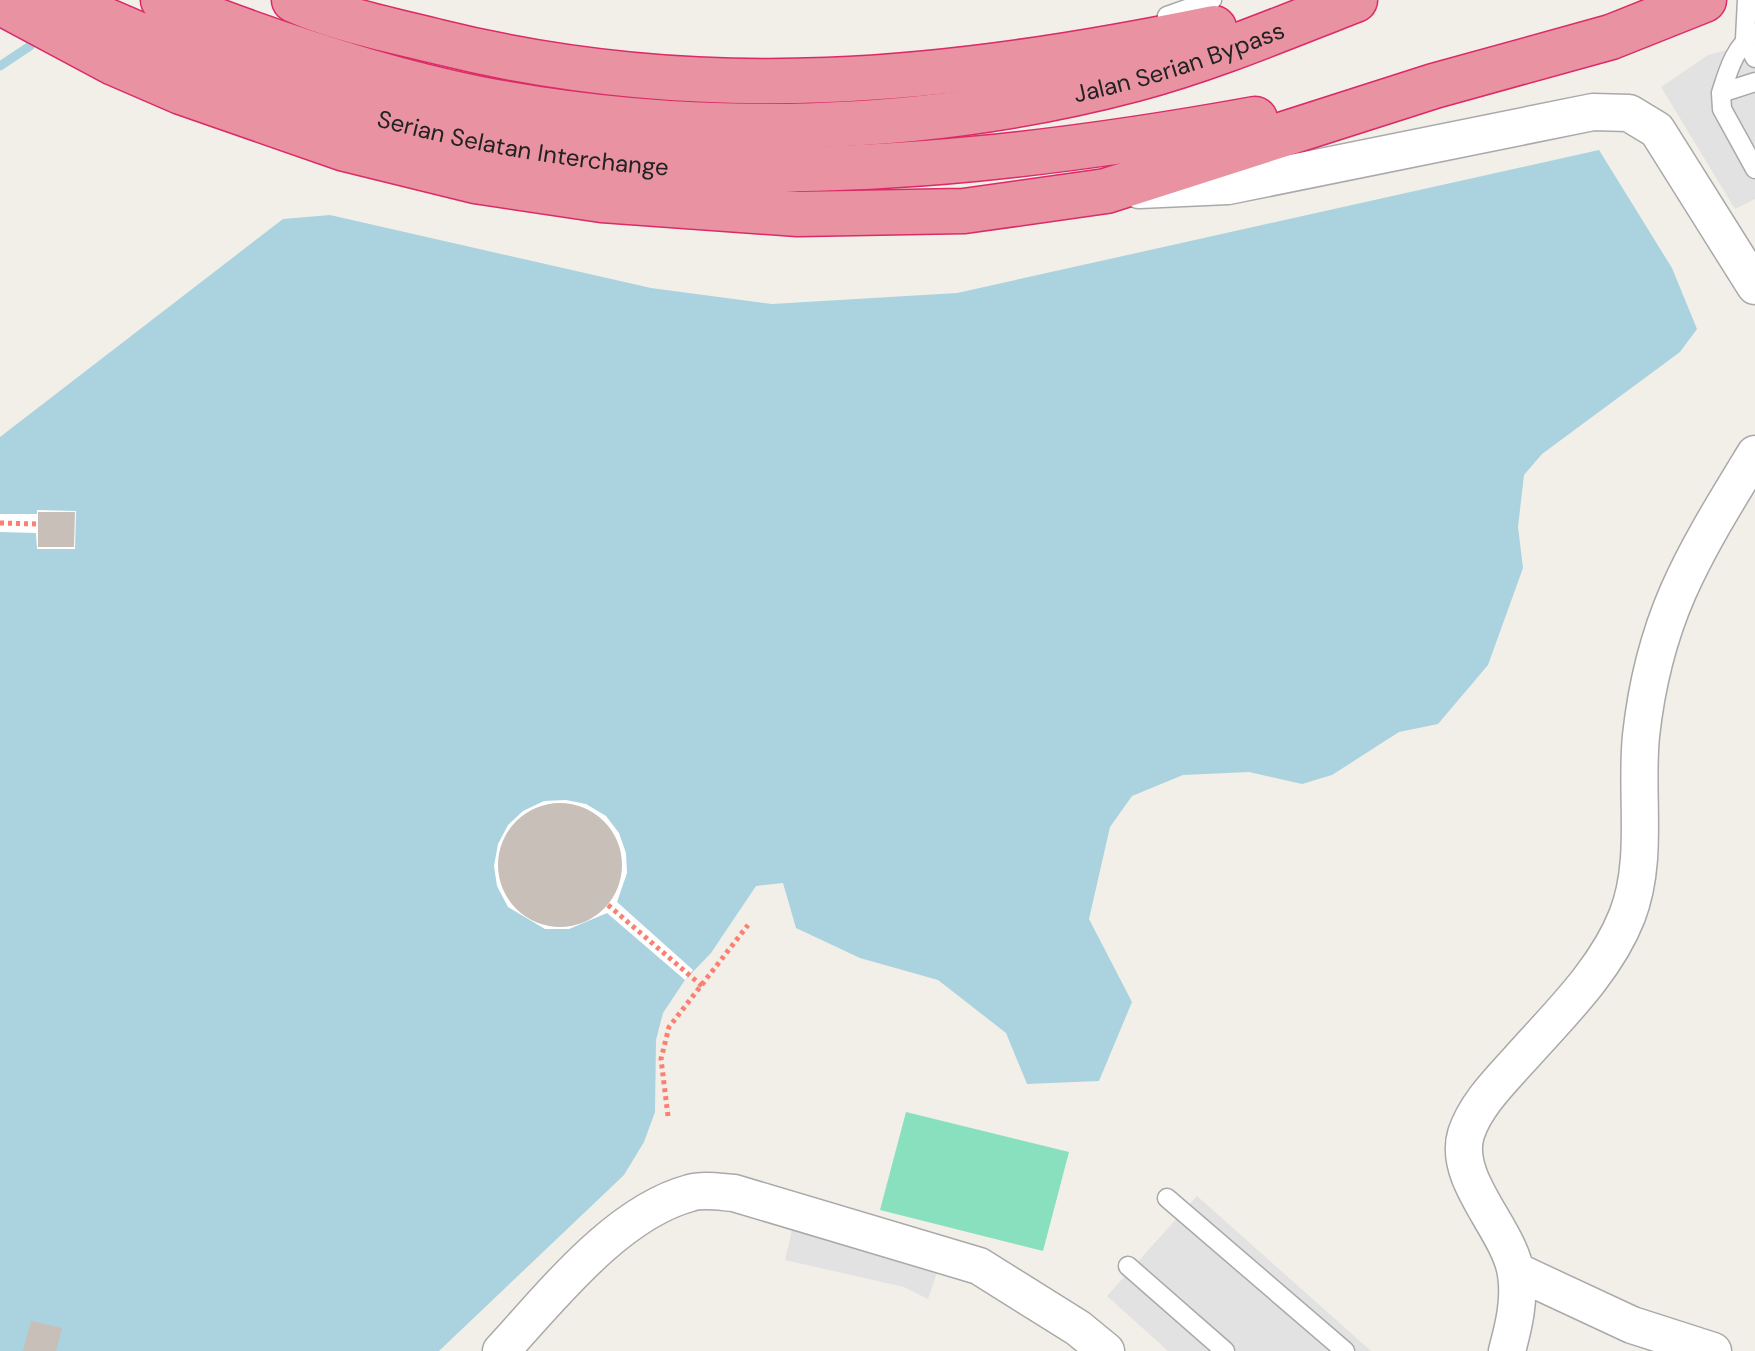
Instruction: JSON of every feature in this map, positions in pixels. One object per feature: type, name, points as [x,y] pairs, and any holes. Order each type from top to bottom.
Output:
[{"type":"highway","name":"Serian Selatan Interchange","points":[[61,0],[149,41],[259,83],[475,140],[697,168],[860,165],[1007,155],[1170,135],[1434,86]]},
{"type":"highway","name":"Serian Selatan Interchange","points":[[163,0],[261,39],[361,69],[480,99],[585,114],[699,126],[801,126],[999,106]]},
{"type":"highway","points":[[294,0],[463,48],[548,65],[656,78],[746,84],[819,83],[967,69],[1124,46],[1353,0]]},
{"type":"highway","name":"Jalan Serian Bypass","points":[[999,106],[1135,79],[1240,45],[1353,0]]},
{"type":"highway","points":[[6,3],[114,63],[252,119],[345,149],[475,181],[602,200],[798,214],[964,211],[1106,191],[1434,86],[1611,37],[1704,0]]},
{"type":"street","points":[[1106,191],[1228,186],[1593,112],[1629,113],[1657,130],[1752,277]]},
{"type":"street","points":[[1507,1351],[1517,1312],[1516,1271],[1465,1164],[1466,1135],[1488,1095],[1585,986],[1627,917],[1638,868],[1641,738],[1654,652],[1691,558],[1755,454]]},
{"type":"street","points":[[501,1351],[582,1264],[651,1209],[693,1192],[734,1193],[979,1266],[1078,1328],[1106,1351]]},
{"type":"street","points":[[1516,1271],[1632,1325],[1713,1351]]},
{"type":"lane","points":[[967,69],[1188,10],[1212,0]]},
{"type":"lane","points":[[1747,0],[1755,58]]},
{"type":"lane","points":[[1750,36],[1721,93],[1722,109],[1755,169]]},
{"type":"lane","points":[[1721,93],[1755,82]]},
{"type":"lane","points":[[1167,1198],[1345,1351]]},
{"type":"lane","points":[[1128,1266],[1225,1351]]},
{"type":"path","points":[[0,523],[38,524]]},
{"type":"path","points":[[608,905],[702,986]]},
{"type":"path","points":[[668,1116],[661,1059],[669,1027],[748,925]]},
{"type":"green space","points":[[906,1112],[1069,1152],[1043,1251],[880,1210]]},
{"type":"shaded area","points":[[1755,42],[1755,199],[1735,209],[1661,87],[1708,55]]},
{"type":"shaded area","points":[[1197,1196],[1371,1351],[1168,1351],[1107,1296]]},
{"type":"shaded area","points":[[792,1230],[937,1272],[928,1299],[904,1287],[785,1260]]},
{"type":"water","points":[[1599,150],[1672,268],[1697,329],[1680,352],[1542,454],[1524,475],[1518,527],[1523,568],[1488,665],[1438,724],[1399,732],[1332,775],[1302,784],[1249,772],[1183,775],[1132,796],[1110,827],[1089,919],[1132,1002],[1099,1081],[1027,1084],[1006,1033],[938,980],[860,958],[796,928],[783,883],[756,886],[711,953],[685,980],[663,1013],[656,1040],[655,1112],[644,1142],[624,1175],[439,1351],[0,1351],[0,437],[283,219],[330,215],[651,288],[772,304],[957,293]]},
{"type":"pier","points":[[37,510],[76,511],[75,549],[37,549],[36,533],[0,532],[0,514],[37,514]]},
{"type":"pier","points":[[566,800],[586,804],[606,816],[619,833],[626,853],[627,873],[617,902],[693,970],[685,980],[607,913],[569,929],[545,929],[508,907],[497,886],[494,866],[498,844],[508,825],[523,811],[544,801]]},
{"type":"building","points":[[38,512],[75,512],[74,547],[38,547]]},
{"type":"building","points":[[560,803],[584,808],[603,822],[617,841],[622,865],[617,889],[603,908],[584,922],[560,927],[536,922],[517,908],[503,889],[498,865],[503,841],[517,822],[536,808]]},
{"type":"building","points":[[31,1321],[62,1328],[56,1351],[23,1351]]},
{"type":"waterway","points":[[0,66],[30,46]]}]
